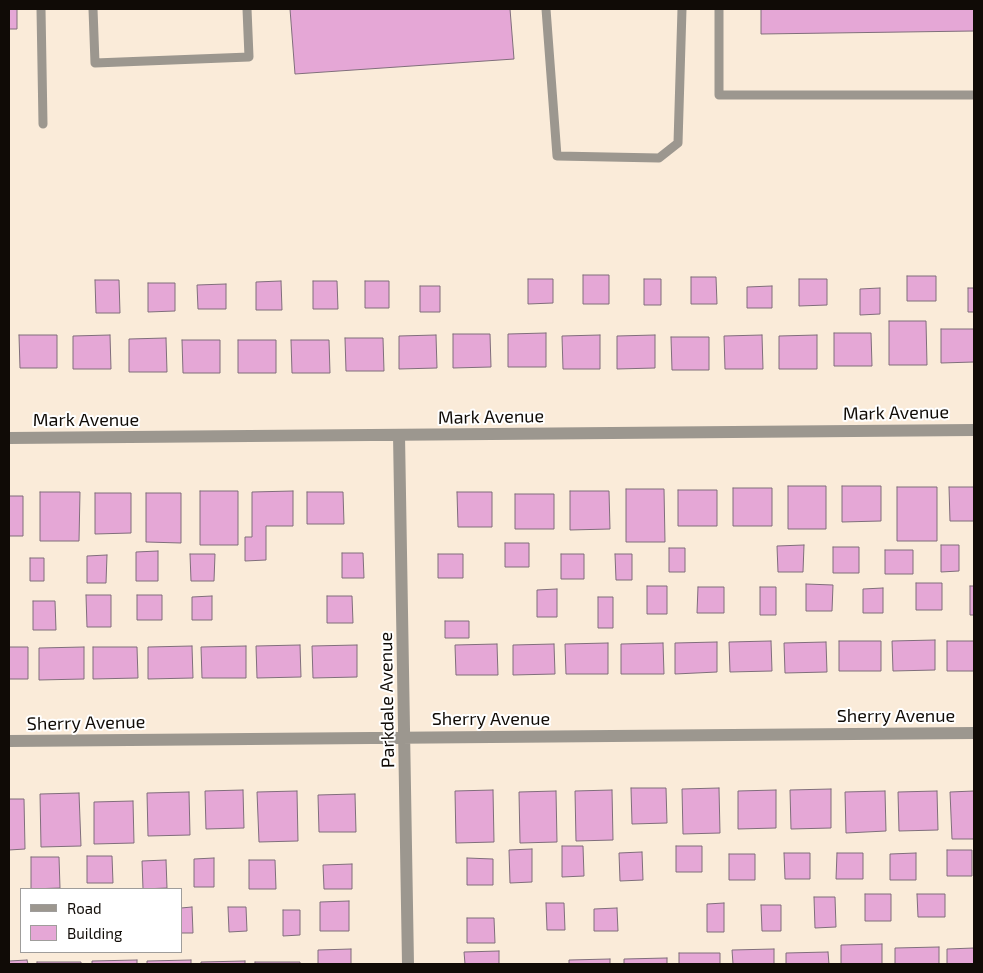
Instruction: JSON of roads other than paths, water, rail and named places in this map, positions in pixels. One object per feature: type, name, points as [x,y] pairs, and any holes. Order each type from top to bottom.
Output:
[{"type":"street","name":"Mark Avenue","points":[[9,438],[974,430]]},
{"type":"street","name":"Parkdale Avenue","points":[[399,435],[408,964]]},
{"type":"street","name":"Sherry Avenue","points":[[9,741],[974,733]]},
{"type":"lane","points":[[41,9],[43,124]]},
{"type":"lane","points":[[93,9],[95,63],[249,57],[247,9]]},
{"type":"lane","points":[[546,9],[558,156],[659,158],[678,143],[682,9]]},
{"type":"lane","points":[[719,9],[719,96],[974,95]]}]
